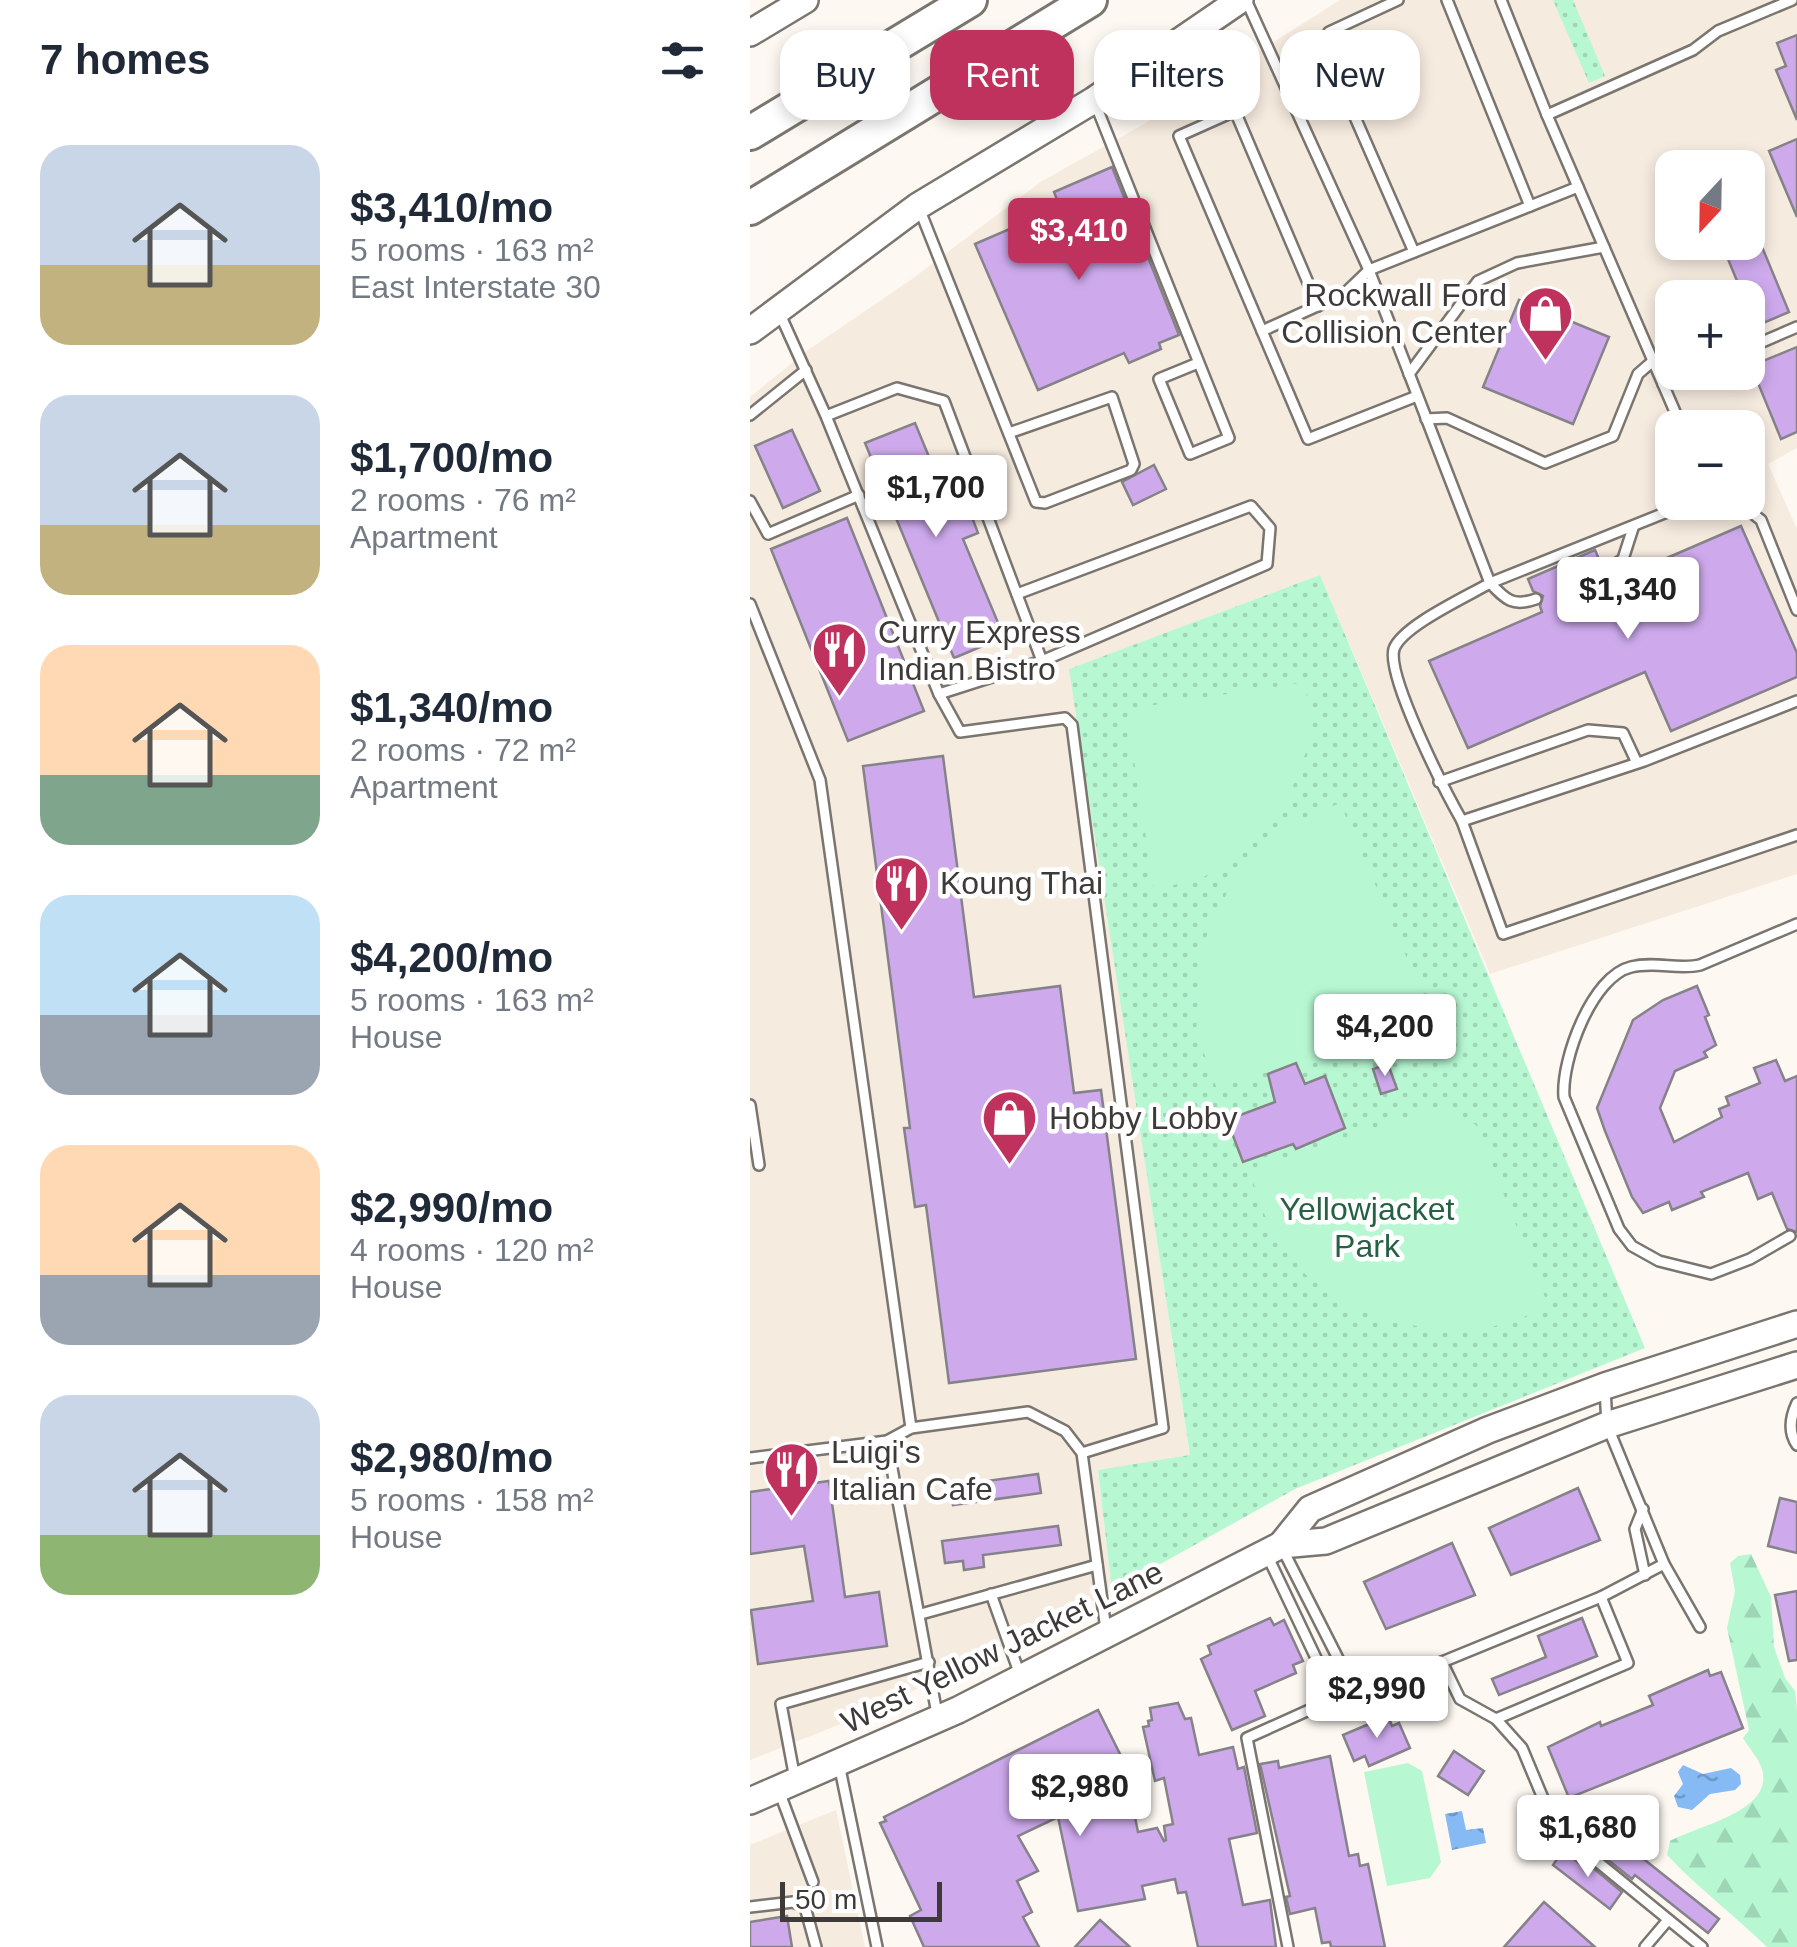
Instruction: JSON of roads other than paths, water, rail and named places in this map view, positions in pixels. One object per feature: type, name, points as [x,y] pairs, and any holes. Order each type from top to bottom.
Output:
[{"type":"highway","points":[[750,133],[970,0]]},
{"type":"highway","points":[[750,208],[1090,0]]},
{"type":"street","points":[[750,33],[805,0]]},
{"type":"street","points":[[1198,30],[1243,0]]},
{"type":"street","points":[[750,330],[918,206],[1094,100]]},
{"type":"street","name":"West Yellow Jacket Lane","points":[[1273,1549],[1310,1509],[1488,1430],[1605,1386],[1797,1324]]},
{"type":"street","name":"West Yellow Jacket Lane","points":[[750,1801],[938,1718],[1273,1549],[1326,1541],[1607,1426],[1797,1365]]},
{"type":"lane","points":[[1243,0],[1368,270],[1490,583],[1504,598],[1521,604],[1536,599]]},
{"type":"lane","points":[[1398,0],[1328,32],[1323,44],[1414,252]]},
{"type":"lane","points":[[1447,0],[1530,206]]},
{"type":"lane","points":[[1501,0],[1546,115],[1655,366]]},
{"type":"lane","points":[[1546,115],[1693,50],[1718,31],[1792,0]]},
{"type":"lane","points":[[1318,306],[1235,111],[1180,136],[1308,439],[1417,396]]},
{"type":"lane","points":[[1102,120],[1229,438],[1190,454],[1159,378],[1198,363]]},
{"type":"lane","points":[[1262,331],[1344,294],[1368,270],[1578,188]]},
{"type":"lane","points":[[918,206],[1036,502],[1045,503],[1132,470],[1134,464],[1112,397],[1009,433]]},
{"type":"lane","points":[[1409,374],[1478,282],[1518,263],[1604,247]]},
{"type":"lane","points":[[778,310],[826,416],[939,694],[960,732],[1065,718],[1072,725],[1162,1428],[1082,1453]]},
{"type":"lane","points":[[1765,341],[1797,327]]},
{"type":"lane","points":[[1426,419],[1446,418],[1545,463],[1613,436],[1638,374],[1653,361]]},
{"type":"lane","points":[[750,414],[806,370]]},
{"type":"lane","points":[[826,416],[897,388],[944,401],[1042,661]]},
{"type":"lane","points":[[750,501],[768,534],[859,495]]},
{"type":"lane","points":[[939,694],[1042,661],[1268,564],[1270,528],[1250,506],[1017,594]]},
{"type":"lane","points":[[1655,518],[1490,583],[1405,633],[1394,649],[1395,671],[1439,782],[1462,821],[1504,934],[1797,835]]},
{"type":"lane","points":[[1761,520],[1797,610]]},
{"type":"lane","points":[[1604,572],[1623,559],[1632,528]]},
{"type":"lane","points":[[750,604],[820,780],[911,1428]]},
{"type":"lane","points":[[1462,821],[1637,763],[1797,701]]},
{"type":"lane","points":[[1439,782],[1588,730],[1623,733],[1637,763]]},
{"type":"lane","points":[[1790,1236],[1750,1259],[1711,1274],[1659,1261],[1632,1246],[1619,1229],[1584,1146],[1564,1097],[1562,1076],[1586,1015],[1603,984],[1616,971],[1644,964],[1688,968],[1700,965],[1797,924]]},
{"type":"lane","points":[[750,1105],[759,1164]]},
{"type":"lane","points":[[1605,1386],[1607,1426],[1664,1564],[1700,1626]]},
{"type":"lane","points":[[1797,1403],[1790,1425],[1791,1437],[1797,1445]]},
{"type":"lane","points":[[750,1458],[887,1441],[911,1428],[1028,1412],[1065,1431],[1082,1453],[1106,1634]]},
{"type":"lane","points":[[887,1441],[938,1718]]},
{"type":"lane","points":[[1643,1509],[1635,1529],[1644,1576]]},
{"type":"lane","points":[[1273,1549],[1354,1690]]},
{"type":"lane","points":[[1273,1549],[1335,1698]]},
{"type":"lane","points":[[1288,1947],[1247,1738],[1378,1679],[1442,1662],[1601,1597],[1664,1564]]},
{"type":"lane","points":[[921,1614],[1097,1565]]},
{"type":"lane","points":[[991,1594],[1021,1677]]},
{"type":"lane","points":[[1496,1719],[1628,1664],[1601,1597]]},
{"type":"lane","points":[[814,1882],[787,1785],[781,1704],[929,1662]]},
{"type":"lane","points":[[1442,1662],[1460,1699],[1496,1719],[1522,1748],[1555,1827],[1702,1947]]},
{"type":"lane","points":[[839,1763],[877,1947]]},
{"type":"lane","points":[[750,1907],[792,1902],[805,1907],[816,1947]]},
{"type":"lane","points":[[1645,1947],[1668,1920]]},
{"type":"water","points":[[1683,1765],[1703,1774],[1731,1768],[1740,1775],[1741,1784],[1735,1790],[1710,1794],[1692,1810],[1678,1807],[1674,1796],[1683,1784],[1678,1772]]},
{"type":"water","points":[[1462,1811],[1466,1830],[1483,1828],[1486,1843],[1452,1850],[1445,1814]]},
{"type":"place","name":"Rockwall Ford Collision Center","points":[[1546,362]]},
{"type":"place","name":"Curry Express Indian Bistro","points":[[839,699]]},
{"type":"place","name":"Koung Thai","points":[[901,932]]},
{"type":"place","name":"Hobby Lobby","points":[[1010,1167]]},
{"type":"place","name":"Luigi's Italian Cafe","points":[[792,1519]]},
{"type":"park label","name":"Yellowjacket Park","points":[[1367,1228]]}]
